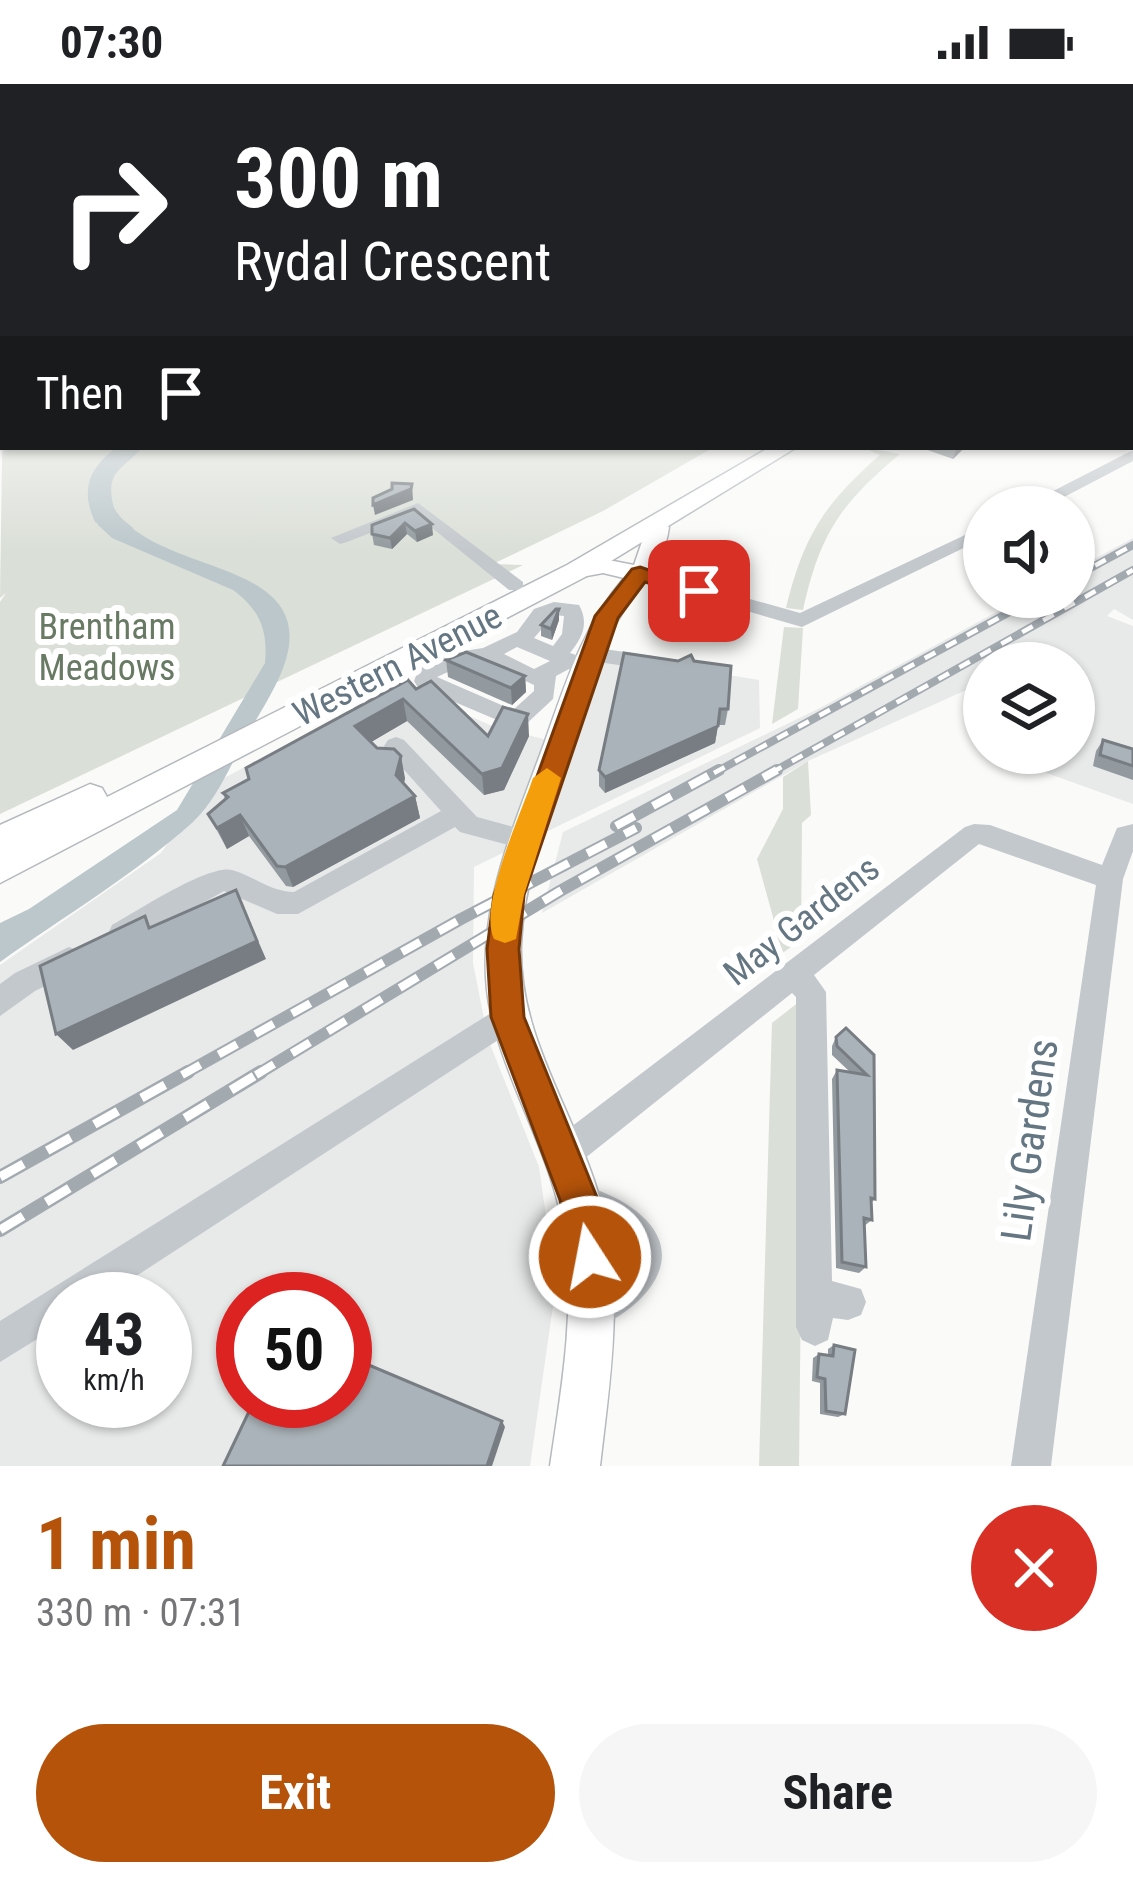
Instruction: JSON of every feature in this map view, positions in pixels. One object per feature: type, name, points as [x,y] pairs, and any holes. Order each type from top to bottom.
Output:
[{"type":"highway","name":"Western Avenue","points":[[0,868],[143,783],[628,529],[757,450]]},
{"type":"highway","name":"Western Avenue","points":[[281,712],[576,572],[781,450]]},
{"type":"highway","name":"Western Avenue","points":[[0,841],[143,783]]},
{"type":"main road","points":[[575,1466],[594,1311],[579,1200],[508,1017],[505,931],[509,895],[527,839],[565,668],[655,556],[658,527]]},
{"type":"main road","points":[[576,572],[603,566],[640,574]]},
{"type":"street","points":[[1071,486],[1133,454]]},
{"type":"street","points":[[340,538],[418,508],[516,586]]},
{"type":"street","points":[[640,574],[802,620],[963,541]]},
{"type":"street","points":[[522,640],[536,616],[555,606],[572,609],[576,619],[565,668],[549,704],[533,719],[517,720],[425,680],[427,673],[459,658],[488,655],[515,638],[565,668]]},
{"type":"street","points":[[488,655],[527,677],[565,668],[677,666]]},
{"type":"street","points":[[396,746],[469,825],[527,839]]},
{"type":"street","points":[[0,1002],[26,982],[169,911],[221,879],[235,880],[278,905],[298,903],[458,813]]},
{"type":"street","name":"Lily Gardens","points":[[1031,1466],[1110,879],[1126,835],[1133,834]]},
{"type":"street","name":"May Gardens","points":[[562,1156],[974,835],[990,835],[1110,879]]},
{"type":"street","points":[[795,976],[811,992],[826,1308]]},
{"type":"street","points":[[111,1272],[508,1017]]},
{"type":"street","points":[[0,1343],[36,1320]]},
{"type":"shaded area","points":[[108,493],[129,526],[147,538],[249,581],[272,597],[285,615],[290,634],[287,654],[270,697],[202,813],[147,859],[0,962],[0,923],[29,909],[177,810],[265,663],[260,622],[233,590],[112,538],[98,525],[88,498]]},
{"type":"shaded area","points":[[1133,538],[1133,620],[1114,609],[1107,616],[1133,626],[1133,804],[1049,774],[1095,774],[1095,642],[963,642],[963,691],[808,761],[542,913],[563,832],[820,708],[985,618],[1095,618],[1095,559]]},
{"type":"shaded area","points":[[592,652],[759,680],[760,728],[474,867],[473,963],[488,1039],[539,1167],[556,1285],[530,1466],[0,1466],[0,965],[161,853],[207,787],[400,685],[492,726],[559,743]]},
{"type":"green space","name":"Brentham Meadows","points":[[2,450],[709,450],[603,511],[493,564],[523,565],[0,814],[0,602],[6,593],[0,598]]},
{"type":"green space","points":[[869,450],[900,454],[835,522],[803,610],[786,608],[800,560],[819,522],[844,489],[880,455]]},
{"type":"green space","points":[[784,627],[803,628],[798,709],[772,724]]},
{"type":"green space","points":[[808,761],[811,815],[802,823],[801,940],[774,959],[773,917],[757,859],[783,809],[783,777]]},
{"type":"green space","points":[[804,998],[799,1466],[759,1466],[772,1023]]},
{"type":"building","points":[[392,483],[412,484],[411,489],[373,505],[373,498],[392,489]]},
{"type":"building","points":[[414,509],[432,524],[415,531],[405,523],[390,538],[372,534],[372,525]]},
{"type":"building","points":[[556,609],[551,629],[541,625]]},
{"type":"building","points":[[466,652],[525,676],[511,688],[446,660]]},
{"type":"building","points":[[624,653],[678,661],[691,655],[694,661],[731,666],[728,709],[720,709],[718,726],[605,777],[599,770]]},
{"type":"building","points":[[408,680],[416,689],[431,681],[488,736],[503,707],[528,714],[502,768],[482,774],[403,699],[355,726],[377,748],[394,749],[401,756],[396,775],[415,796],[285,867],[277,866],[240,815],[217,828],[208,814],[228,797],[223,793],[249,779],[246,768]]},
{"type":"building","points":[[1103,740],[1133,749],[1133,766],[1100,755]]},
{"type":"building","points":[[236,890],[257,941],[56,1034],[40,966],[145,916],[149,928]]},
{"type":"building","points":[[846,1028],[874,1055],[875,1199],[871,1198],[872,1220],[864,1218],[866,1267],[842,1262],[837,1070],[867,1075],[837,1046],[836,1037]]},
{"type":"building","points":[[834,1345],[855,1350],[845,1414],[826,1411],[825,1379],[817,1377],[819,1354],[833,1356]]},
{"type":"building","points":[[372,1366],[502,1421],[487,1466],[223,1466],[241,1428],[372,1428]]},
{"type":"waterway","points":[[121,528],[104,517],[99,483],[105,469],[128,450]]},
{"type":"railway","points":[[1095,566],[1133,545]]},
{"type":"railway","points":[[771,773],[1133,570]]},
{"type":"railway","points":[[714,773],[998,618]]},
{"type":"railway","points":[[616,826],[719,770]]},
{"type":"railway","points":[[256,1075],[560,891],[777,770]]},
{"type":"railway","points":[[182,1075],[461,919],[636,828]]},
{"type":"railway","points":[[0,1177],[188,1072]]},
{"type":"railway","points":[[0,1230],[261,1072]]},
{"type":"slow traffic","points":[[505,929],[509,895],[547,778]]},
{"type":"route","points":[[590,1257],[579,1200],[520,1059],[508,1017],[503,949],[509,895],[607,616],[640,574],[699,591]]}]
